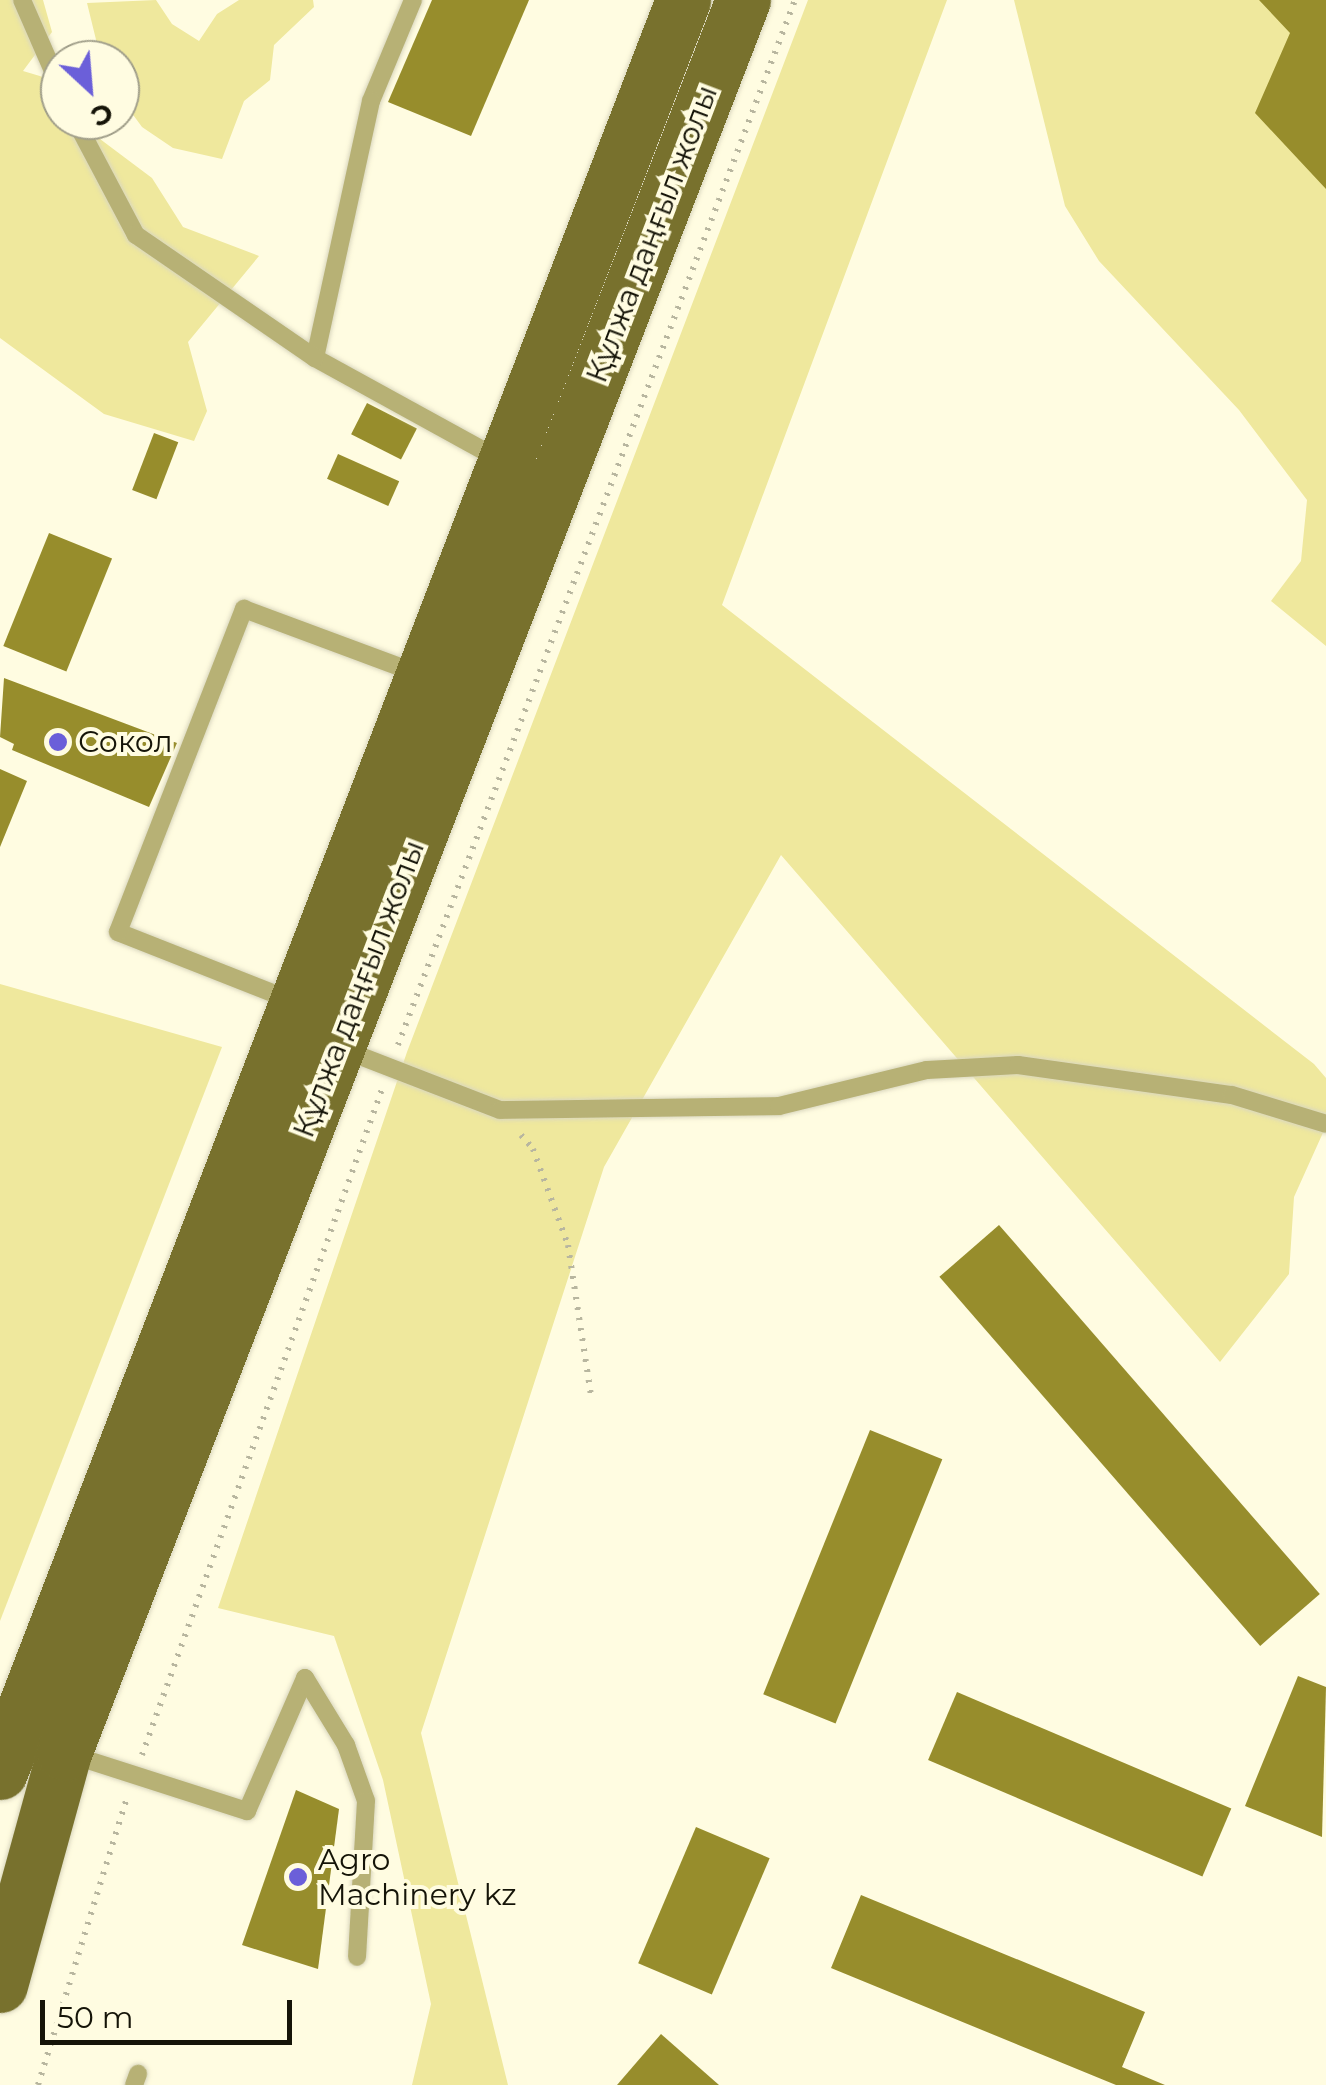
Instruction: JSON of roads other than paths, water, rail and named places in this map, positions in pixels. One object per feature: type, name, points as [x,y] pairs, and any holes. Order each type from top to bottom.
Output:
[{"type":"main road","name":"Құлжа даңғыл жолы","points":[[0,1772],[683,0]]},
{"type":"main road","name":"Құлжа даңғыл жолы","points":[[0,1985],[64,1752],[743,0]]},
{"type":"lane","points":[[22,0],[40,41]]},
{"type":"lane","points":[[315,358],[371,101],[413,0]]},
{"type":"lane","points":[[86,140],[136,235],[315,358],[504,461]]},
{"type":"lane","points":[[294,1002],[118,932],[244,609],[421,675]]},
{"type":"lane","points":[[337,1047],[500,1110],[779,1106],[928,1070],[1018,1065],[1232,1095],[1326,1124]]},
{"type":"lane","points":[[64,1752],[247,1811],[305,1678],[346,1746],[366,1801],[356,1958]]},
{"type":"place","name":"Сокол","points":[[58,742]]},
{"type":"place","name":"Agro Machinery kz","points":[[298,1877]]}]
